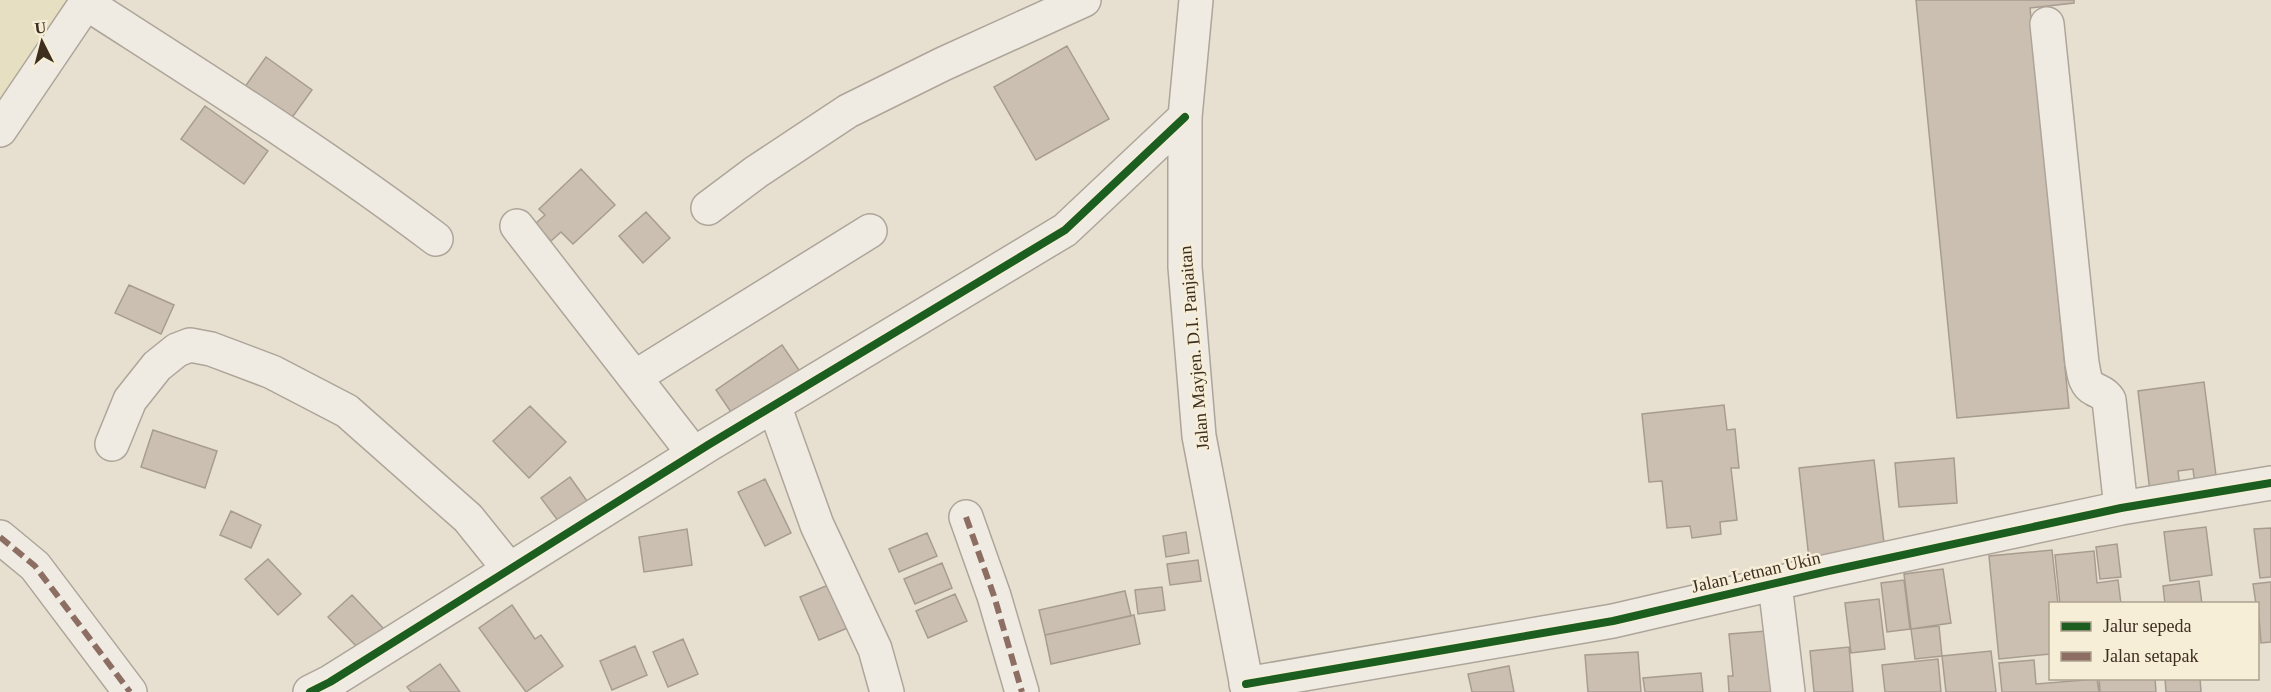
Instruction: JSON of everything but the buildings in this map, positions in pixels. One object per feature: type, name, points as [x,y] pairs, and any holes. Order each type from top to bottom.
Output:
[{"type":"street","points":[[708,208],[756,172],[848,111],[943,64],[1084,0]]},
{"type":"street","name":"Jalan Mayjen. D.I. Panjaitan","points":[[1196,0],[1185,117],[1185,267],[1199,436],[1247,688]]},
{"type":"street","points":[[0,130],[87,2],[291,136],[376,194],[436,239]]},
{"type":"street","points":[[2047,24],[2082,363],[2085,380],[2092,388],[2104,392],[2109,400],[2121,508]]},
{"type":"street","points":[[310,692],[330,682],[774,405],[1065,230],[1185,117]]},
{"type":"street","points":[[517,226],[694,454]]},
{"type":"street","points":[[634,377],[870,231]]},
{"type":"street","points":[[112,444],[130,400],[157,366],[177,350],[190,345],[211,349],[272,372],[347,411],[468,518],[509,569]]},
{"type":"street","points":[[774,405],[817,525],[875,650],[887,692]]},
{"type":"street","name":"Jalan Letnan Ukin","points":[[1247,688],[1613,621],[2121,508],[2271,483]]},
{"type":"street","points":[[966,517],[994,596],[1022,692]]},
{"type":"street","points":[[0,537],[35,566],[130,692]]},
{"type":"street","points":[[1775,584],[1788,692]]},
{"type":"shaded area","points":[[0,0],[86,0],[0,137]]},
{"type":"marked path","points":[[966,517],[994,596],[1022,692]]},
{"type":"marked path","points":[[0,537],[35,566],[130,692]]},
{"type":"cycle path","points":[[310,692],[330,682],[708,445],[1065,230],[1185,117]]},
{"type":"cycle path","points":[[1246,684],[1613,621],[1824,572],[2121,508],[2271,483]]}]
